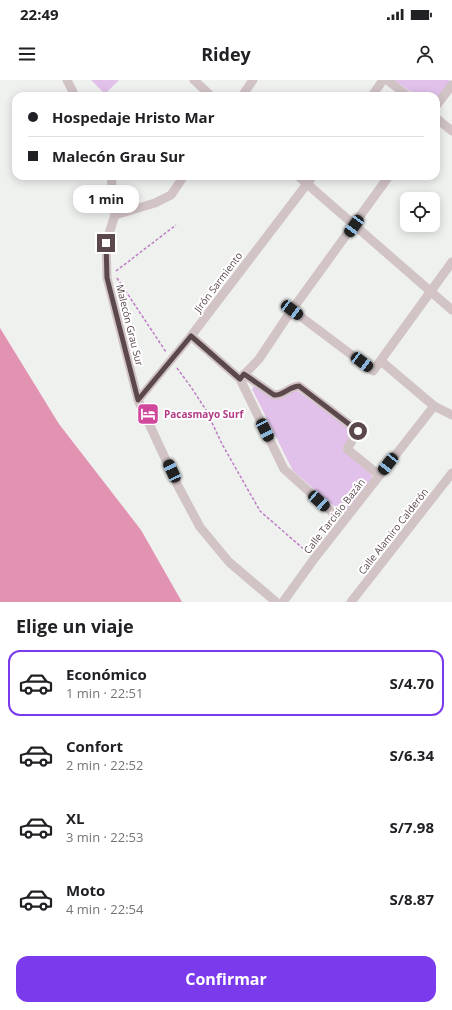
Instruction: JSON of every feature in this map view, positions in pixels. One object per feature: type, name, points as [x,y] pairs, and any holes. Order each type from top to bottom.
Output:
[{"type":"street","points":[[67,80],[73,92]]},
{"type":"street","points":[[194,80],[207,92]]},
{"type":"street","points":[[245,92],[253,80]]},
{"type":"street","points":[[375,92],[383,80]]},
{"type":"street","points":[[387,80],[403,92]]},
{"type":"street","points":[[440,101],[452,85]]},
{"type":"street","points":[[440,121],[452,131]]},
{"type":"street","name":"Malecón Grau Sur","points":[[112,180],[115,215],[106,243],[107,278],[138,400],[178,486],[200,527],[229,562],[276,602]]},
{"type":"street","points":[[115,215],[137,210],[171,195],[181,180]]},
{"type":"street","points":[[302,180],[452,310]]},
{"type":"street","name":"Jirón Sarmiento","points":[[138,400],[191,336],[310,180]]},
{"type":"street","points":[[242,377],[259,359],[292,310],[386,180]]},
{"type":"street","points":[[292,310],[373,371],[452,262]]},
{"type":"street","points":[[191,336],[242,377],[274,395],[279,395],[292,387],[299,386],[358,431],[347,449],[379,475]]},
{"type":"street","points":[[381,360],[434,406],[452,415]]},
{"type":"street","points":[[242,377],[284,469],[343,522]]},
{"type":"street","name":"Calle Tarcisio Bazán","points":[[283,602],[314,559],[434,406]]},
{"type":"street","name":"Calle Alamiro Calderón","points":[[351,602],[452,473]]},
{"type":"path","points":[[176,225],[113,273],[206,410],[222,444],[260,511],[314,559]]},
{"type":"shaded area","points":[[91,80],[119,80],[107,92],[103,92]]},
{"type":"shaded area","points":[[394,80],[450,81],[440,95],[440,92],[411,92]]},
{"type":"shaded area","points":[[0,328],[59,424],[141,530],[182,602],[0,602]]},
{"type":"shaded area","points":[[254,386],[277,399],[296,390],[353,431],[342,450],[372,475],[372,481],[346,513],[341,512],[293,471],[252,389]]},
{"type":"place","name":"Pacasmayo Surf","points":[[148,414]]},
{"type":"route","points":[[106,243],[107,278],[138,400],[191,336],[240,379],[244,374],[274,395],[279,395],[292,387],[299,386],[358,431]]}]
